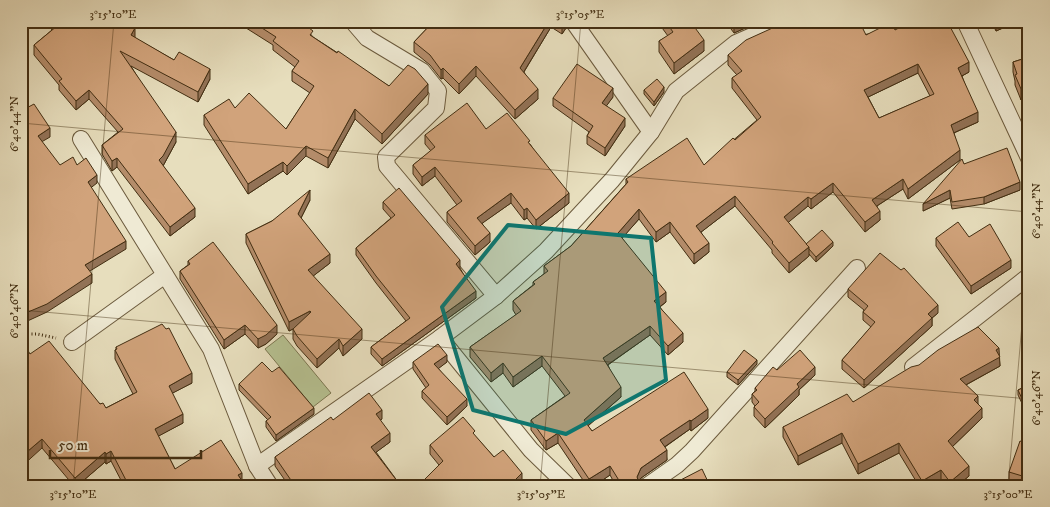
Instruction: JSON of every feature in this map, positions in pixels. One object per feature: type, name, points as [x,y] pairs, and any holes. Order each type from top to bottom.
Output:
[{"type":"street","points":[[356,21],[355,24],[368,38],[422,71],[438,91],[436,108],[386,157],[386,166],[496,296]]},
{"type":"street","points":[[573,21],[650,132]]},
{"type":"street","points":[[257,466],[440,338],[496,296],[546,250],[612,180],[650,132],[676,91],[736,43],[786,21]]},
{"type":"street","points":[[965,21],[1029,158]]},
{"type":"street","points":[[81,139],[211,349],[257,466],[270,486]]},
{"type":"street","points":[[647,486],[692,451],[857,268]]},
{"type":"street","points":[[72,342],[165,275]]},
{"type":"street","points":[[913,367],[1029,276]]},
{"type":"street","points":[[440,338],[531,450],[568,486]]},
{"type":"path","points":[[21,334],[37,334],[72,342]]},
{"type":"highlighted area","points":[[508,225],[651,238],[666,380],[566,434],[473,410],[442,307]]},
{"type":"green space","points":[[283,335],[331,393],[313,407],[265,349]]},
{"type":"building","points":[[53,21],[123,21],[135,28],[131,35],[174,60],[179,52],[210,69],[198,92],[120,51],[176,132],[159,160],[195,208],[170,227],[117,158],[112,161],[102,145],[123,129],[89,90],[76,101],[59,81],[62,79],[34,45],[57,26]]},
{"type":"building","points":[[251,21],[300,21],[313,31],[310,35],[337,53],[338,51],[389,86],[408,65],[415,69],[428,84],[382,134],[355,109],[328,158],[306,146],[287,166],[283,162],[248,184],[204,115],[229,99],[235,108],[249,93],[286,129],[314,86],[292,71],[299,61],[273,41],[276,37]]},
{"type":"building","points":[[434,21],[549,21],[520,68],[538,89],[515,110],[476,66],[459,84],[443,68],[441,70],[430,55],[414,42]]},
{"type":"building","points":[[556,21],[564,21],[562,25]]},
{"type":"building","points":[[665,21],[690,21],[704,40],[674,63],[659,41],[673,32]]},
{"type":"building","points":[[730,21],[746,21],[734,27]]},
{"type":"building","points":[[788,21],[859,21],[866,35],[892,22],[895,30],[912,21],[947,21],[969,62],[958,68],[978,112],[951,125],[960,150],[908,189],[903,179],[872,200],[880,211],[865,222],[833,183],[811,199],[808,197],[784,217],[809,247],[789,263],[735,196],[696,226],[709,243],[694,254],[670,222],[656,232],[639,209],[618,233],[666,292],[654,301],[683,333],[668,346],[650,326],[603,358],[621,387],[584,420],[592,431],[684,372],[708,409],[660,440],[667,450],[641,468],[637,477],[642,485],[646,486],[624,486],[610,466],[589,479],[558,433],[546,441],[531,420],[570,393],[542,356],[513,377],[503,363],[491,373],[470,347],[521,311],[513,301],[548,271],[544,266],[571,246],[628,182],[626,179],[687,138],[704,165],[733,138],[735,140],[761,117],[732,78],[742,71],[728,55],[746,40]],"holes":[[[918,64],[934,94],[879,118],[864,90]]]},
{"type":"building","points":[[1029,57],[1029,86],[1021,89],[1015,75],[1017,74],[1013,62]]},
{"type":"building","points":[[577,64],[613,88],[602,103],[625,118],[605,148],[587,136],[593,126],[553,98]]},
{"type":"building","points":[[657,79],[664,87],[654,102],[644,90]]},
{"type":"building","points":[[467,103],[486,129],[507,113],[569,193],[536,220],[527,208],[524,210],[511,193],[477,218],[490,233],[475,246],[447,212],[462,201],[435,167],[422,177],[413,165],[435,147],[425,135]]},
{"type":"building","points":[[34,104],[50,128],[38,136],[60,165],[73,157],[77,165],[86,158],[97,175],[88,182],[126,241],[85,265],[92,274],[47,304],[21,315],[21,111]]},
{"type":"building","points":[[1007,148],[1020,182],[984,197],[952,202],[950,190],[923,204],[962,159],[964,164]]},
{"type":"building","points":[[399,188],[460,260],[456,264],[476,291],[382,359],[371,347],[410,318],[356,248],[395,215],[383,202]]},
{"type":"building","points":[[310,190],[298,214],[330,254],[308,270],[362,329],[343,346],[339,339],[317,359],[293,329],[311,312],[289,322],[246,234],[272,221]]},
{"type":"building","points":[[958,222],[969,237],[990,224],[1011,260],[971,286],[936,238]]},
{"type":"building","points":[[822,230],[833,242],[816,257],[806,244]]},
{"type":"building","points":[[213,242],[277,325],[266,335],[258,339],[245,325],[224,340],[180,271],[190,264],[188,261]]},
{"type":"building","points":[[880,253],[901,270],[904,268],[938,305],[928,314],[932,318],[864,380],[842,360],[875,322],[863,312],[868,306],[848,289]]},
{"type":"building","points":[[162,324],[166,329],[169,328],[192,373],[169,386],[183,414],[155,429],[175,469],[221,440],[242,473],[238,475],[245,485],[129,486],[111,451],[106,454],[105,452],[75,478],[42,439],[21,457],[21,350],[26,347],[30,354],[49,341],[100,404],[103,403],[106,408],[137,392],[115,350],[117,349],[116,347]]},
{"type":"building","points":[[978,327],[999,348],[996,350],[1000,357],[960,379],[978,396],[974,400],[982,408],[948,441],[969,466],[950,482],[941,470],[922,481],[899,443],[858,464],[842,433],[798,456],[783,427],[847,394],[853,402],[911,367],[919,365],[938,350]]},
{"type":"building","points":[[438,344],[447,355],[434,364],[467,399],[447,417],[422,391],[429,385],[413,362]]},
{"type":"building","points":[[744,350],[757,360],[738,380],[727,372]]},
{"type":"building","points":[[800,350],[815,367],[797,384],[799,387],[765,419],[754,407],[759,402],[752,394],[757,390],[755,388],[773,367],[777,370]]},
{"type":"building","points":[[262,362],[272,372],[279,367],[314,408],[276,435],[266,421],[271,417],[239,384]]},
{"type":"building","points":[[1029,385],[1029,414],[1018,390]]},
{"type":"building","points":[[369,393],[382,410],[376,414],[390,433],[371,447],[401,486],[295,486],[275,457],[331,417],[333,420]]},
{"type":"building","points":[[463,417],[475,431],[473,433],[494,457],[503,450],[522,473],[509,486],[418,486],[443,461],[430,445]]},
{"type":"building","points":[[1020,441],[1029,444],[1029,478],[1009,472]]},
{"type":"building","points":[[702,469],[710,486],[669,486]]}]
